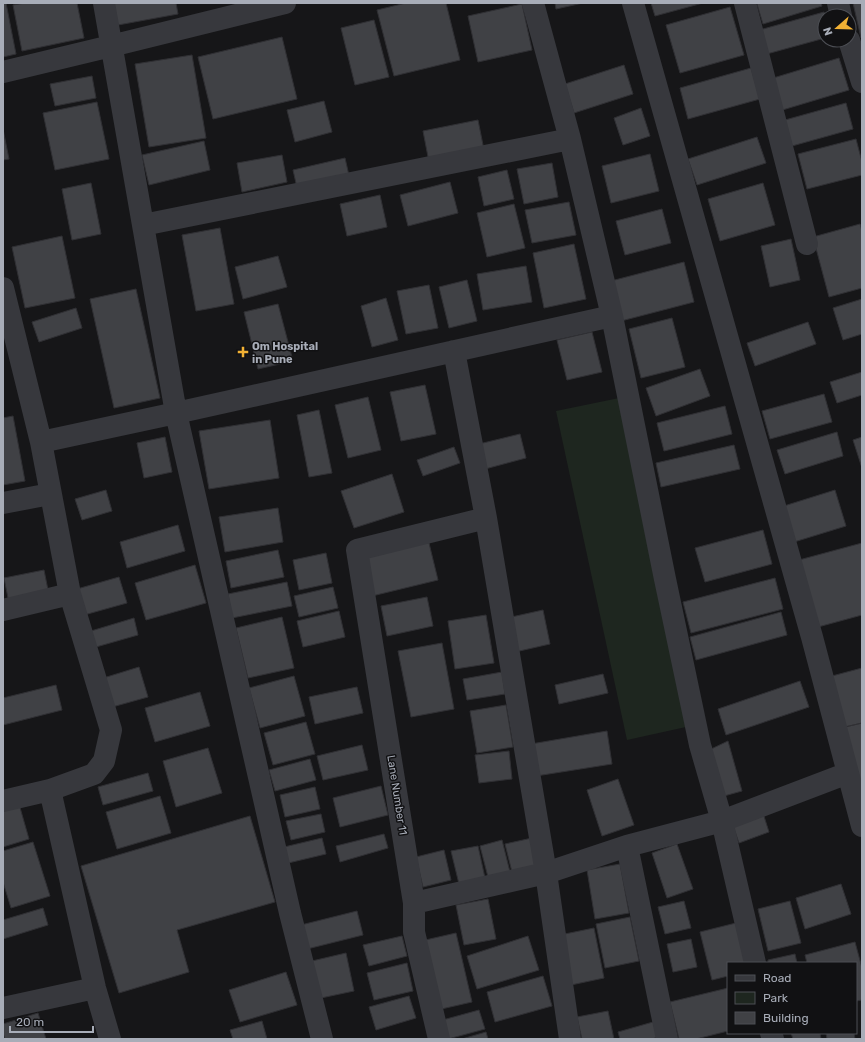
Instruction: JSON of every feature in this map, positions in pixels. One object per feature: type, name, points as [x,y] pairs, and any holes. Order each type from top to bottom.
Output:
[{"type":"street","points":[[104,3],[176,413],[290,913],[322,1039]]},
{"type":"street","points":[[3,72],[285,3]]},
{"type":"street","points":[[533,3],[570,139],[612,316],[700,745],[722,821],[755,962]]},
{"type":"street","points":[[633,3],[810,630],[862,826]]},
{"type":"street","points":[[745,3],[807,244]]},
{"type":"street","points":[[851,48],[862,82]]},
{"type":"street","points":[[143,225],[570,139]]},
{"type":"street","points":[[3,288],[40,442],[70,594],[111,730],[104,762],[94,774],[50,790],[3,801]]},
{"type":"street","points":[[40,442],[612,316]]},
{"type":"street","points":[[454,351],[486,518],[546,873],[570,1039]]},
{"type":"street","points":[[3,503],[50,494]]},
{"type":"street","name":"Lane Number 11","points":[[439,1039],[414,932],[414,903],[357,550],[486,518]]},
{"type":"street","points":[[3,610],[70,594]]},
{"type":"street","points":[[414,903],[546,873],[627,846],[722,821],[848,773]]},
{"type":"street","points":[[50,790],[95,988],[110,1039]]},
{"type":"street","points":[[627,846],[667,1039]]},
{"type":"street","points":[[3,1008],[95,988]]},
{"type":"green space","points":[[624,397],[695,725],[627,740],[556,411]]},
{"type":"building","points":[[3,3],[6,3],[16,54],[3,57]]},
{"type":"building","points":[[25,3],[77,3],[84,38],[22,51],[13,5]]},
{"type":"building","points":[[113,3],[176,3],[178,14],[118,25]]},
{"type":"building","points":[[406,3],[446,3],[460,60],[394,76],[377,10]]},
{"type":"building","points":[[555,3],[583,3],[556,9]]},
{"type":"building","points":[[651,3],[703,3],[655,16]]},
{"type":"building","points":[[821,3],[822,6],[763,24],[757,4]]},
{"type":"building","points":[[853,3],[862,3],[862,38],[857,20],[857,8],[854,8]]},
{"type":"building","points":[[522,4],[532,50],[478,62],[468,16]]},
{"type":"building","points":[[730,7],[744,55],[680,73],[666,25]]},
{"type":"building","points":[[817,14],[817,40],[763,55],[756,31]]},
{"type":"building","points":[[374,20],[389,77],[355,85],[341,28]]},
{"type":"building","points":[[282,37],[297,99],[213,119],[198,57]]},
{"type":"building","points":[[192,55],[206,138],[149,147],[135,64]]},
{"type":"building","points":[[839,58],[849,90],[779,111],[770,79]]},
{"type":"building","points":[[624,65],[633,94],[574,113],[565,84]]},
{"type":"building","points":[[751,68],[760,99],[688,119],[680,88]]},
{"type":"building","points":[[92,76],[96,98],[55,106],[50,84]]},
{"type":"building","points":[[324,101],[332,132],[295,142],[287,110]]},
{"type":"building","points":[[97,102],[109,159],[55,170],[43,113]]},
{"type":"building","points":[[846,103],[853,129],[792,146],[785,120]]},
{"type":"building","points":[[641,108],[650,136],[623,145],[614,118]]},
{"type":"building","points":[[478,120],[484,150],[429,162],[423,131]]},
{"type":"building","points":[[3,129],[9,159],[3,160]]},
{"type":"building","points":[[757,137],[766,163],[697,185],[688,159]]},
{"type":"building","points":[[856,139],[862,162],[862,175],[807,189],[798,154]]},
{"type":"building","points":[[204,141],[210,170],[149,185],[142,155]]},
{"type":"building","points":[[650,154],[659,191],[611,203],[602,166]]},
{"type":"building","points":[[282,155],[287,182],[242,192],[237,163]]},
{"type":"building","points":[[345,158],[350,180],[298,192],[293,170]]},
{"type":"building","points":[[552,163],[558,197],[524,204],[517,169]]},
{"type":"building","points":[[507,170],[514,199],[484,206],[478,177]]},
{"type":"building","points":[[450,182],[458,213],[408,226],[400,195]]},
{"type":"building","points":[[91,183],[101,234],[72,240],[62,189]]},
{"type":"building","points":[[763,183],[775,225],[720,241],[708,199]]},
{"type":"building","points":[[380,195],[387,227],[347,236],[340,204]]},
{"type":"building","points":[[569,202],[576,235],[532,243],[525,210]]},
{"type":"building","points":[[514,204],[525,248],[487,257],[477,213]]},
{"type":"building","points":[[662,209],[671,243],[625,255],[616,221]]},
{"type":"building","points":[[860,224],[862,231],[862,288],[829,297],[813,237]]},
{"type":"building","points":[[220,228],[234,304],[196,311],[182,235]]},
{"type":"building","points":[[62,236],[75,298],[25,308],[12,247]]},
{"type":"building","points":[[791,239],[800,280],[770,287],[761,246]]},
{"type":"building","points":[[574,244],[586,299],[544,308],[533,253]]},
{"type":"building","points":[[278,256],[287,287],[243,299],[235,267]]},
{"type":"building","points":[[684,262],[694,302],[621,321],[611,281]]},
{"type":"building","points":[[526,266],[532,302],[483,310],[477,274]]},
{"type":"building","points":[[467,280],[477,321],[449,328],[439,287]]},
{"type":"building","points":[[429,285],[438,328],[406,334],[397,291]]},
{"type":"building","points":[[136,289],[160,398],[114,408],[90,299]]},
{"type":"building","points":[[386,298],[398,340],[372,347],[361,306]]},
{"type":"building","points":[[862,299],[862,334],[843,340],[833,308]]},
{"type":"building","points":[[278,304],[293,361],[258,369],[244,312]]},
{"type":"building","points":[[76,308],[82,328],[39,342],[32,322]]},
{"type":"building","points":[[672,318],[685,367],[641,378],[629,329]]},
{"type":"building","points":[[808,322],[816,344],[755,366],[747,343]]},
{"type":"building","points":[[592,332],[602,372],[567,380],[557,340]]},
{"type":"building","points":[[700,369],[710,396],[656,416],[646,388]]},
{"type":"building","points":[[862,372],[862,395],[837,403],[830,382]]},
{"type":"building","points":[[425,385],[436,434],[401,441],[390,392]]},
{"type":"building","points":[[824,394],[832,422],[770,439],[762,411]]},
{"type":"building","points":[[368,397],[381,450],[348,458],[335,405]]},
{"type":"building","points":[[725,406],[732,434],[664,451],[657,423]]},
{"type":"building","points":[[319,410],[332,473],[309,477],[297,415]]},
{"type":"building","points":[[13,416],[25,481],[3,485],[3,418]]},
{"type":"building","points":[[270,420],[279,478],[209,489],[199,431]]},
{"type":"building","points":[[837,432],[843,456],[785,474],[777,450]]},
{"type":"building","points":[[520,434],[526,458],[485,469],[479,444]]},
{"type":"building","points":[[165,437],[172,472],[144,478],[137,443]]},
{"type":"building","points":[[862,437],[862,468],[853,440]]},
{"type":"building","points":[[734,445],[740,469],[661,487],[656,463]]},
{"type":"building","points":[[454,447],[460,463],[423,476],[417,460]]},
{"type":"building","points":[[392,474],[404,512],[354,528],[341,491]]},
{"type":"building","points":[[106,490],[112,511],[82,520],[75,499]]},
{"type":"building","points":[[835,490],[846,526],[794,542],[784,506]]},
{"type":"building","points":[[278,508],[283,542],[225,552],[219,517]]},
{"type":"building","points":[[178,525],[185,551],[127,568],[120,542]]},
{"type":"building","points":[[763,530],[772,564],[705,582],[695,548]]},
{"type":"building","points":[[428,539],[438,580],[372,596],[362,555]]},
{"type":"building","points":[[862,543],[862,615],[818,627],[799,560]]},
{"type":"building","points":[[278,550],[284,577],[231,588],[226,561]]},
{"type":"building","points":[[326,553],[332,583],[299,590],[293,560]]},
{"type":"building","points":[[195,565],[206,603],[146,620],[135,583]]},
{"type":"building","points":[[44,570],[49,595],[9,603],[4,578]]},
{"type":"building","points":[[119,577],[127,603],[84,615],[77,589]]},
{"type":"building","points":[[775,578],[783,609],[691,633],[683,602]]},
{"type":"building","points":[[287,582],[292,606],[232,618],[228,594]]},
{"type":"building","points":[[333,587],[338,608],[299,617],[294,596]]},
{"type":"building","points":[[427,597],[433,626],[387,636],[381,606]]},
{"type":"building","points":[[543,610],[550,644],[515,652],[507,618]]},
{"type":"building","points":[[339,611],[345,637],[303,647],[297,621]]},
{"type":"building","points":[[781,612],[787,635],[696,660],[690,637]]},
{"type":"building","points":[[486,615],[494,663],[455,669],[448,621]]},
{"type":"building","points":[[282,617],[294,668],[248,678],[236,628]]},
{"type":"building","points":[[134,618],[138,635],[96,647],[91,631]]},
{"type":"building","points":[[442,643],[454,709],[411,717],[398,651]]},
{"type":"building","points":[[139,667],[148,697],[105,709],[97,680]]},
{"type":"building","points":[[862,668],[862,723],[845,727],[832,676]]},
{"type":"building","points":[[502,672],[505,694],[467,700],[463,679]]},
{"type":"building","points":[[603,674],[608,693],[559,704],[555,685]]},
{"type":"building","points":[[294,676],[305,716],[260,728],[249,688]]},
{"type":"building","points":[[800,681],[809,707],[726,735],[718,709]]},
{"type":"building","points":[[56,685],[62,710],[3,725],[3,698]]},
{"type":"building","points":[[357,687],[363,713],[315,724],[309,697]]},
{"type":"building","points":[[200,692],[210,726],[155,742],[145,708]]},
{"type":"building","points":[[506,705],[513,747],[477,753],[470,711]]},
{"type":"building","points":[[306,722],[315,754],[273,765],[264,733]]},
{"type":"building","points":[[862,723],[862,787],[845,727]]},
{"type":"building","points":[[607,731],[612,764],[536,776],[531,744]]},
{"type":"building","points":[[728,741],[742,791],[724,796],[707,751]]},
{"type":"building","points":[[362,745],[368,770],[323,780],[317,756]]},
{"type":"building","points":[[208,748],[222,793],[176,807],[163,761]]},
{"type":"building","points":[[509,751],[512,779],[479,783],[475,755]]},
{"type":"building","points":[[310,759],[316,780],[275,791],[269,770]]},
{"type":"building","points":[[148,773],[153,791],[103,805],[98,787]]},
{"type":"building","points":[[618,779],[634,825],[602,836],[587,790]]},
{"type":"building","points":[[381,786],[388,815],[340,827],[333,798]]},
{"type":"building","points":[[315,787],[320,809],[285,817],[280,795]]},
{"type":"building","points":[[160,796],[171,833],[117,849],[106,812]]},
{"type":"building","points":[[19,804],[29,839],[3,847],[3,809]]},
{"type":"building","points":[[762,810],[769,832],[739,843],[731,820]]},
{"type":"building","points":[[321,814],[325,832],[291,840],[286,821]]},
{"type":"building","points":[[250,816],[275,902],[177,930],[189,972],[119,993],[81,866]]},
{"type":"building","points":[[384,834],[388,848],[340,862],[336,846]]},
{"type":"building","points":[[322,838],[326,854],[284,864],[280,848]]},
{"type":"building","points":[[532,838],[539,866],[512,872],[505,844]]},
{"type":"building","points":[[502,840],[510,872],[488,877],[480,846]]},
{"type":"building","points":[[33,842],[50,896],[11,908],[3,882],[3,851]]},
{"type":"building","points":[[677,844],[693,889],[667,898],[652,853]]},
{"type":"building","points":[[478,846],[485,878],[459,884],[451,851]]},
{"type":"building","points":[[444,850],[451,880],[423,887],[416,857]]},
{"type":"building","points":[[620,864],[629,913],[595,919],[587,870]]},
{"type":"building","points":[[841,884],[851,914],[805,929],[796,898]]},
{"type":"building","points":[[488,899],[496,939],[464,945],[456,905]]},
{"type":"building","points":[[684,901],[691,928],[665,934],[658,907]]},
{"type":"building","points":[[790,901],[801,943],[768,951],[758,909]]},
{"type":"building","points":[[43,908],[48,925],[3,939],[3,920]]},
{"type":"building","points":[[357,911],[363,935],[307,949],[301,925]]},
{"type":"building","points":[[630,917],[639,961],[605,968],[596,924]]},
{"type":"building","points":[[736,923],[747,962],[727,962],[727,976],[712,980],[700,932]]},
{"type":"building","points":[[594,928],[604,978],[571,985],[560,935]]},
{"type":"building","points":[[456,933],[472,1002],[437,1010],[421,941]]},
{"type":"building","points":[[402,936],[407,956],[369,966],[363,945]]},
{"type":"building","points":[[528,936],[539,970],[477,989],[467,956]]},
{"type":"building","points":[[691,939],[697,967],[673,972],[667,944]]},
{"type":"building","points":[[855,942],[862,968],[862,1000],[857,1001],[857,962],[807,962],[805,955]]},
{"type":"building","points":[[346,953],[354,991],[321,998],[312,961]]},
{"type":"building","points":[[795,954],[797,962],[768,962],[768,960]]},
{"type":"building","points":[[407,963],[413,991],[374,1000],[367,973]]},
{"type":"building","points":[[286,972],[297,1005],[240,1022],[229,990]]},
{"type":"building","points":[[543,976],[552,1006],[495,1022],[487,992]]},
{"type":"building","points":[[727,988],[727,1031],[696,1039],[679,1039],[670,1002]]},
{"type":"building","points":[[409,996],[416,1018],[376,1030],[369,1007]]},
{"type":"building","points":[[479,1010],[485,1029],[448,1039],[439,1021]]},
{"type":"building","points":[[608,1011],[614,1039],[582,1039],[577,1017]]},
{"type":"building","points":[[38,1013],[46,1039],[5,1039],[3,1024]]},
{"type":"building","points":[[262,1021],[267,1039],[233,1039],[230,1030]]},
{"type":"building","points":[[653,1022],[658,1037],[652,1039],[620,1039],[618,1032]]},
{"type":"building","points":[[486,1032],[488,1039],[462,1039]]},
{"type":"building","points":[[791,1034],[820,1034],[821,1039],[793,1039]]},
{"type":"building","points":[[826,1034],[854,1034],[855,1039],[827,1039]]},
{"type":"place","name":"Om Hospital in Pune","points":[[243,352]]}]
